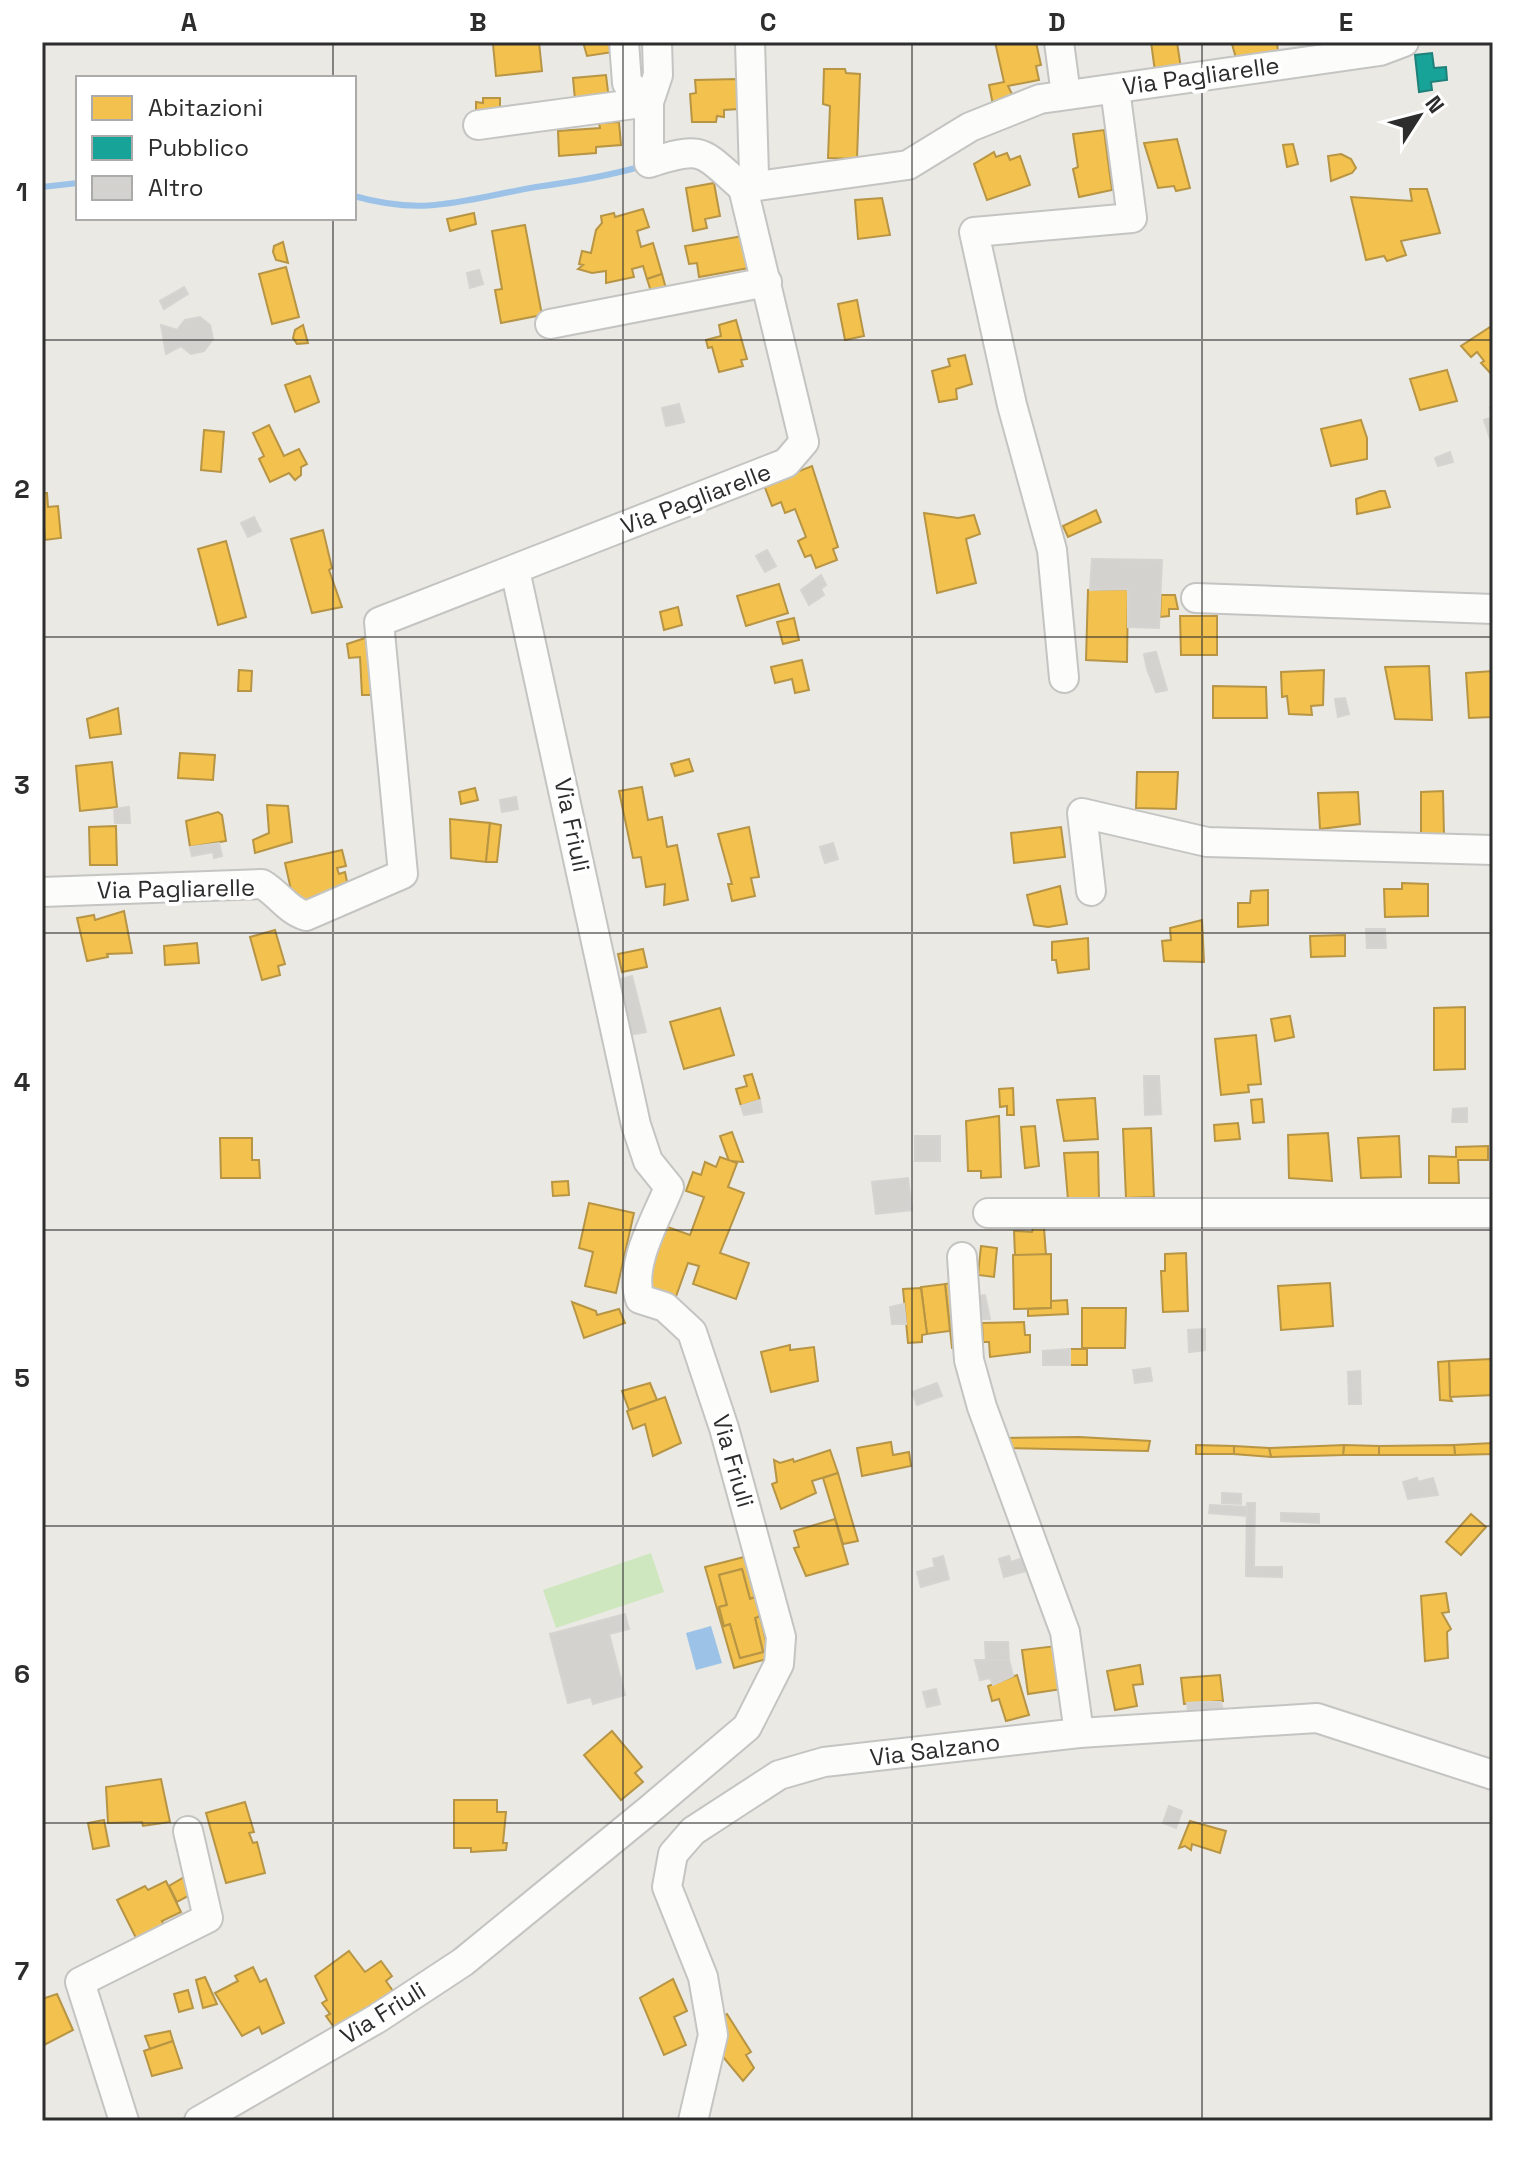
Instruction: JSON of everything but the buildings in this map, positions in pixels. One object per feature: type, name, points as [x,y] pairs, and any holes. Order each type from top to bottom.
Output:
[{"type":"street","points":[[624,42],[627,83],[649,102]]},
{"type":"street","points":[[657,42],[658,75],[649,102],[649,163],[687,151],[705,154],[743,188],[754,175],[750,42]]},
{"type":"street","points":[[1059,42],[1066,95]]},
{"type":"street","name":"Via Pagliarelle","points":[[42,892],[262,884],[276,893],[291,912],[306,916],[403,874],[379,622],[786,463],[804,442],[743,188],[908,165],[970,127],[1040,99],[1380,51],[1404,42]]},
{"type":"street","points":[[1064,678],[1052,550],[1012,405],[974,232],[1132,218],[1115,89]]},
{"type":"street","points":[[478,125],[649,102]]},
{"type":"street","points":[[550,324],[767,282]]},
{"type":"street","name":"Via Friuli","points":[[199,2121],[378,2018],[463,1962],[747,1727],[765,1697],[779,1664],[781,1637],[724,1428],[692,1332],[665,1307],[640,1299],[636,1288],[641,1260],[669,1187],[648,1161],[636,1125],[515,570]]},
{"type":"street","points":[[1196,598],[1493,609]]},
{"type":"street","points":[[1091,891],[1082,813],[1207,842],[1493,850]]},
{"type":"street","points":[[988,1213],[1493,1213]]},
{"type":"street","points":[[962,1257],[969,1360],[982,1407],[1065,1632],[1079,1733]]},
{"type":"street","name":"Via Salzano","points":[[693,2121],[713,2035],[703,1977],[667,1887],[673,1854],[693,1831],[779,1775],[824,1762],[1079,1733],[1317,1718],[1493,1775]]},
{"type":"street","points":[[124,2121],[80,1982],[208,1918],[188,1831]]},
{"type":"green space","points":[[651,1553],[664,1592],[556,1628],[543,1590]]},
{"type":"water","points":[[711,1626],[722,1663],[696,1670],[686,1633]]},
{"type":"waterway","points":[[356,196],[403,205],[446,204],[639,167]]},
{"type":"waterway","points":[[42,187],[76,183]]}]
